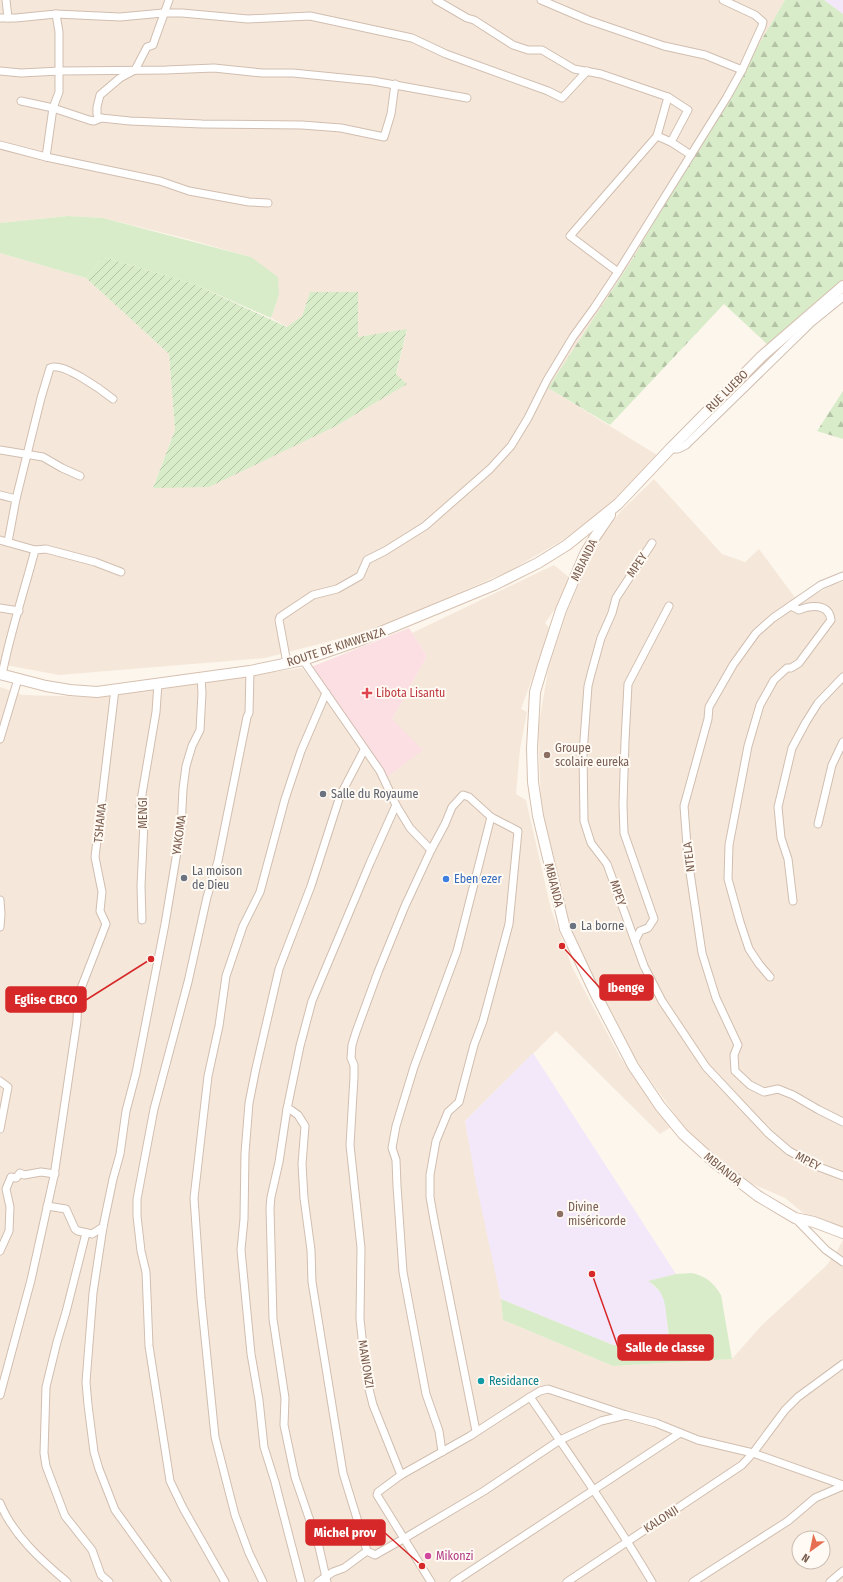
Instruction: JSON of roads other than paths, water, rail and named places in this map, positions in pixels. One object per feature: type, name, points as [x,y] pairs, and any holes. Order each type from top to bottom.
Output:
[{"type":"street","points":[[6,0],[4,18],[56,14],[120,17],[163,13],[182,13],[248,19],[310,16],[412,38],[446,54],[548,91],[562,98],[587,71]]},
{"type":"street","points":[[101,118],[98,117],[96,107],[100,95],[120,78],[135,70],[147,47],[152,45],[155,39],[163,13],[169,0]]},
{"type":"street","points":[[436,0],[466,18],[474,20],[513,45],[528,50],[542,50],[569,66],[601,74],[668,97],[688,110],[671,142]]},
{"type":"street","points":[[541,0],[588,20],[664,46],[705,55],[742,70]]},
{"type":"street","points":[[287,663],[279,620],[280,617],[313,595],[337,589],[360,576],[367,560],[385,551],[423,526],[490,469],[511,446],[528,418],[547,380],[573,337],[618,272],[742,70],[763,22],[755,15],[723,0]]},
{"type":"street","points":[[46,157],[53,108],[59,92],[59,32],[56,14]]},
{"type":"street","points":[[0,71],[20,73],[60,70],[214,68],[262,73],[293,73],[395,84],[467,98]]},
{"type":"street","points":[[21,101],[53,108],[94,121],[101,118],[130,121],[202,124],[302,125],[340,128],[377,134],[384,137],[391,114],[395,84]]},
{"type":"street","points":[[618,272],[570,236],[657,136],[668,97]]},
{"type":"street","points":[[657,136],[671,142],[691,155]]},
{"type":"street","points":[[0,145],[46,157],[160,181],[189,191],[250,202],[268,203]]},
{"type":"street","name":"RUE LUEBO","points":[[618,504],[762,356],[843,286]]},
{"type":"street","points":[[670,449],[678,449],[686,445],[812,322],[843,297]]},
{"type":"street","points":[[8,542],[16,499],[27,454],[47,377],[52,367],[56,366],[79,376],[113,399]]},
{"type":"street","points":[[0,450],[43,457],[80,476]]},
{"type":"street","points":[[0,495],[16,499]]},
{"type":"street","name":"ROUTE DE KIMWENZA","points":[[1,675],[73,690],[97,692],[250,671],[303,660],[387,631],[500,582],[538,563],[567,545],[618,504]]},
{"type":"street","name":"MBIANDA","points":[[618,504],[595,537],[582,561],[561,610],[535,692],[532,748],[533,782],[538,816],[565,929],[575,953],[633,1066],[660,1106],[683,1134],[715,1164],[758,1196],[795,1218],[814,1222],[843,1233]]},
{"type":"street","points":[[0,540],[35,550],[44,549],[95,562],[121,572]]},
{"type":"street","name":"MPEY","points":[[652,543],[616,598],[607,628],[601,638],[588,686],[583,753],[584,821],[591,843],[607,864],[608,870],[612,875],[644,966],[662,1001],[706,1067],[768,1133],[789,1151],[814,1165],[843,1176]]},
{"type":"street","points":[[1,675],[8,642],[19,611],[35,550]]},
{"type":"street","name":"NTELA","points":[[843,576],[821,585],[773,618],[756,633],[733,665],[709,707],[708,719],[684,806],[688,859],[702,953],[716,998],[738,1045],[734,1055],[735,1071],[750,1085],[764,1092],[778,1089],[793,1095],[843,1122]]},
{"type":"street","points":[[636,941],[640,931],[648,928],[654,919],[624,833],[623,805],[628,688],[669,606]]},
{"type":"street","points":[[770,977],[749,949],[740,922],[728,879],[729,845],[748,746],[760,705],[774,680],[787,668],[799,663],[831,620],[828,612],[819,607],[807,606],[799,610],[791,606]]},
{"type":"street","points":[[0,608],[19,611]]},
{"type":"street","points":[[303,660],[385,780],[396,805],[410,828],[431,850]]},
{"type":"street","points":[[225,1582],[183,1508],[170,1480],[149,1346],[146,1272],[141,1251],[137,1216],[137,1199],[154,1109],[188,982],[207,897],[218,860],[249,713],[250,671]]},
{"type":"street","points":[[793,901],[788,859],[781,838],[778,806],[792,748],[818,703],[843,677]]},
{"type":"street","name":"YAKOMA","points":[[167,1582],[115,1510],[94,1452],[86,1382],[93,1293],[103,1227],[113,1179],[120,1156],[126,1111],[136,1073],[181,828],[186,766],[192,746],[200,730],[202,693],[201,678]]},
{"type":"street","points":[[0,739],[18,679]]},
{"type":"street","name":"MENGI","points":[[142,920],[141,886],[144,822],[140,806],[156,712],[158,683]]},
{"type":"street","name":"TSHAMA","points":[[0,1395],[3,1372],[31,1280],[55,1174],[77,1021],[78,998],[106,924],[100,911],[102,892],[95,857],[115,690]]},
{"type":"street","points":[[263,1582],[249,1553],[235,1515],[215,1437],[201,1298],[194,1198],[208,1076],[219,1026],[226,976],[244,926],[260,892],[285,799],[301,751],[326,693]]},
{"type":"street","points":[[818,824],[832,765],[843,742]]},
{"type":"street","points":[[301,1582],[275,1482],[264,1447],[241,1250],[244,1219],[245,1153],[250,1103],[256,1068],[279,968],[311,886],[340,796],[364,750]]},
{"type":"street","name":"MANIONZI","points":[[401,1475],[373,1405],[368,1385],[360,1319],[361,1248],[350,1145],[354,1077],[354,1065],[351,1058],[352,1045],[381,966],[431,850],[452,807],[463,795],[468,796],[490,817]]},
{"type":"street","points":[[327,1579],[319,1546],[295,1477],[284,1425],[284,1398],[273,1319],[270,1208],[271,1197],[280,1162],[287,1109],[300,1046],[312,1001],[396,805]]},
{"type":"street","points":[[442,1452],[439,1431],[426,1394],[403,1272],[396,1186],[396,1160],[392,1148],[396,1126],[414,1067],[457,951],[490,817],[518,831],[510,914],[483,1021],[459,1102],[448,1112],[442,1123],[436,1141],[430,1175],[430,1197],[434,1220],[476,1431]]},
{"type":"street","points":[[0,900],[0,927]]},
{"type":"street","points":[[0,1081],[8,1087],[0,1129]]},
{"type":"street","points":[[287,1109],[292,1110],[298,1115],[305,1126],[302,1164],[304,1198],[311,1250],[312,1282],[343,1473],[367,1552]]},
{"type":"street","points":[[0,1251],[9,1231],[10,1207],[6,1189],[11,1177],[16,1178],[20,1173],[24,1175],[41,1172],[55,1174]]},
{"type":"street","points":[[47,1206],[66,1209],[75,1229],[86,1233],[94,1233],[103,1227]]},
{"type":"street","points":[[795,1218],[826,1250],[843,1262]]},
{"type":"street","points":[[86,1233],[66,1312],[56,1342],[46,1387],[44,1453],[46,1466],[65,1516],[92,1550],[101,1575],[109,1582]]},
{"type":"street","name":"KALONJI","points":[[568,1582],[742,1465],[753,1453],[785,1410],[798,1397],[843,1364]]},
{"type":"street","points":[[431,1582],[378,1495],[378,1492],[401,1475],[442,1452],[540,1391],[548,1389],[626,1415],[656,1423],[698,1440],[753,1453],[843,1486]]},
{"type":"street","points":[[530,1397],[628,1542],[652,1582]]},
{"type":"street","points":[[367,1552],[375,1555],[405,1538],[484,1491],[560,1440],[601,1421],[626,1415]]},
{"type":"street","points":[[454,1582],[680,1434]]},
{"type":"street","points":[[693,1582],[788,1521],[815,1498],[843,1486]]},
{"type":"street","points":[[0,1503],[2,1513],[19,1534],[37,1554],[67,1582]]},
{"type":"street","points":[[318,1582],[327,1579],[367,1552]]},
{"type":"street","points":[[830,1582],[843,1571]]},
{"type":"place","name":"Libota Lisantu","points":[[367,693]]},
{"type":"place","name":"Groupe scolaire eureka","points":[[547,755]]},
{"type":"place","name":"Salle du Royaume","points":[[323,794]]},
{"type":"place","name":"La moison de Dieu","points":[[184,878]]},
{"type":"place","name":"Eben ezer","points":[[446,879]]},
{"type":"place","name":"La borne","points":[[573,926]]},
{"type":"place","name":"Ibenge","points":[[562,946]]},
{"type":"place","name":"Eglise CBCO","points":[[151,959]]},
{"type":"place","name":"Divine miséricorde","points":[[560,1214]]},
{"type":"place","name":"Salle de classe","points":[[592,1274]]},
{"type":"place","name":"Residance","points":[[481,1381]]},
{"type":"place","name":"Mikonzi","points":[[428,1556]]},
{"type":"place","name":"Michel prov","points":[[422,1566]]}]
